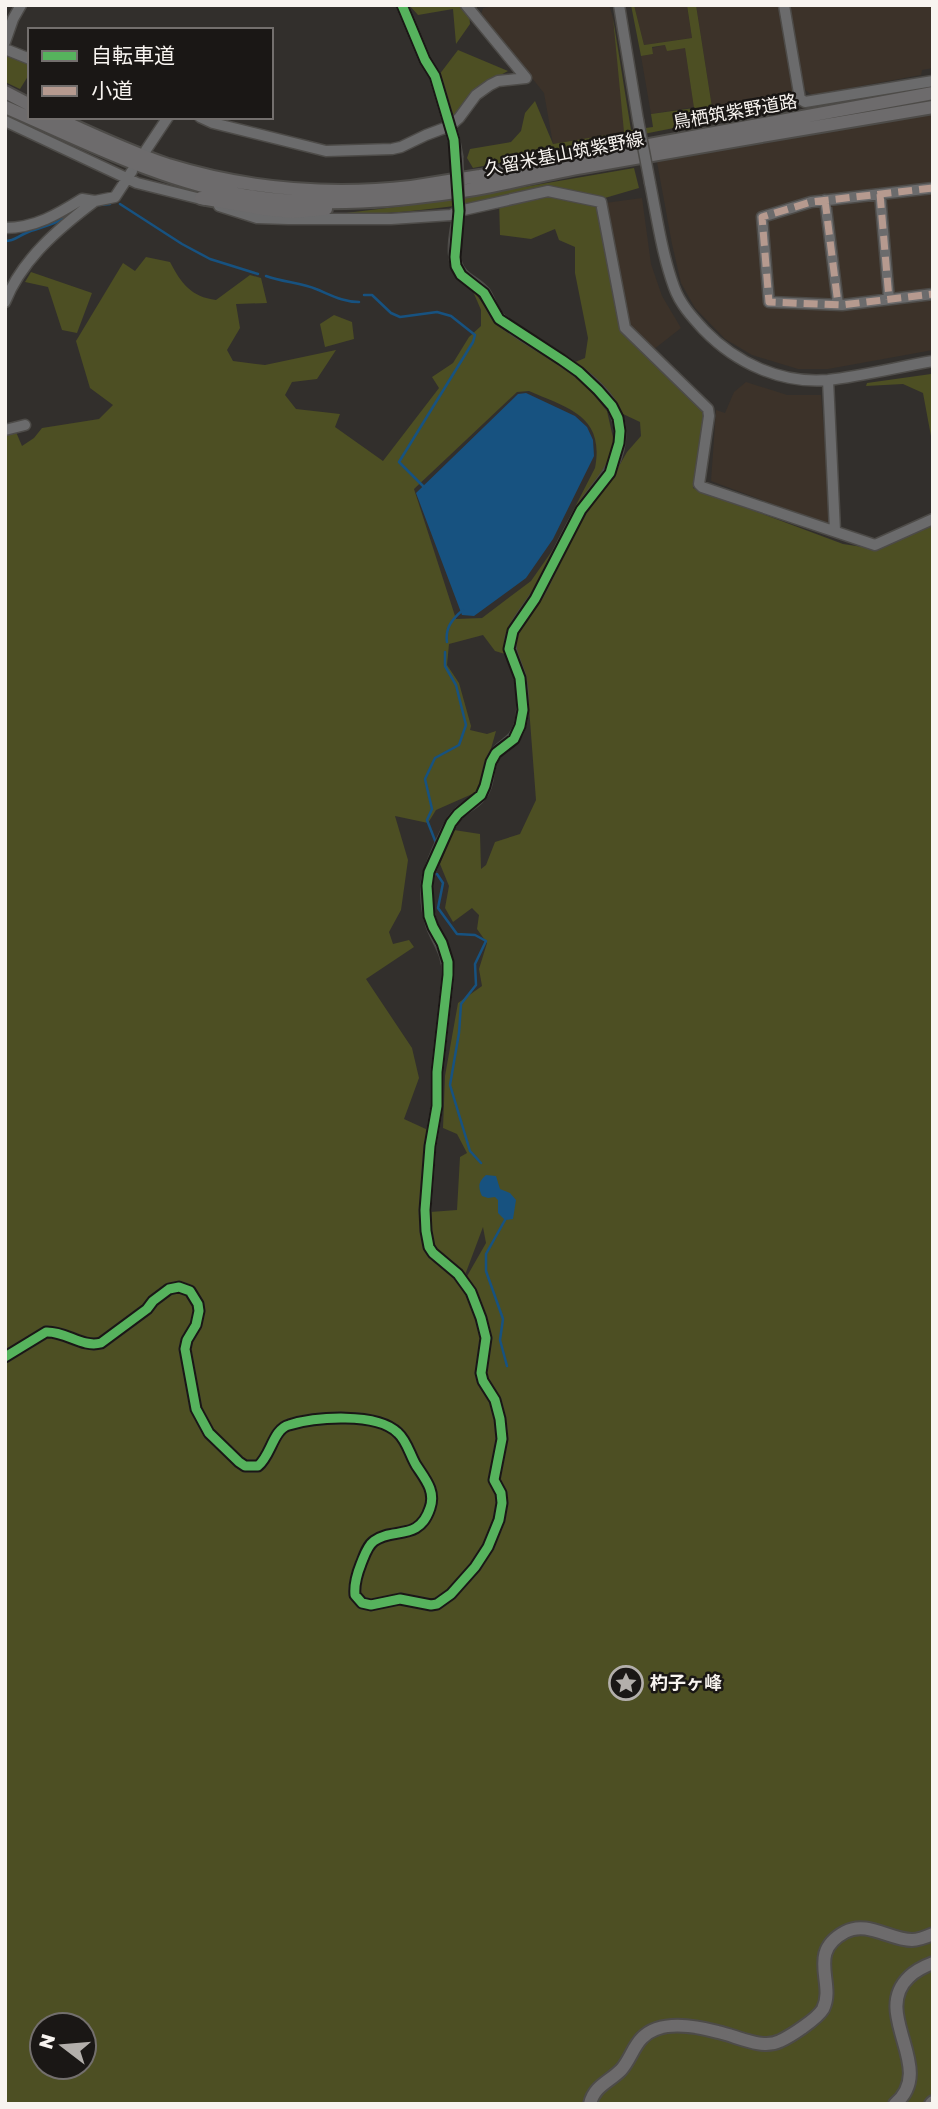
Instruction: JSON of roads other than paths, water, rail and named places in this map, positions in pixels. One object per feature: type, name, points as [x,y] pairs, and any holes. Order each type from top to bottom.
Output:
[{"type":"main road","name":"鳥栖筑紫野道路","points":[[59,119],[167,164],[222,178],[279,188],[348,191],[411,187],[480,176],[933,93]]},
{"type":"main road","points":[[5,94],[28,105]]},
{"type":"main road","name":"久留米基山筑紫野線","points":[[5,107],[28,117]]},
{"type":"main road","name":"久留米基山筑紫野線","points":[[32,119],[124,159],[201,186],[282,201],[317,202],[371,201],[476,189],[581,167],[933,107]]},
{"type":"main road","points":[[201,198],[292,212],[335,209],[371,201]]},
{"type":"main road","points":[[590,2104],[595,2091],[621,2070],[642,2038],[653,2031],[673,2025],[719,2032],[751,2043],[778,2043],[818,2016],[824,2007],[826,1996],[823,1964],[826,1952],[846,1931],[870,1929],[910,1940],[933,1934]]},
{"type":"main road","points":[[895,2104],[906,2097],[915,2086],[918,2074],[918,2062],[902,2018],[899,2000],[901,1989],[909,1977],[933,1962]]},
{"type":"street","points":[[5,42],[13,19],[22,5]]},
{"type":"street","points":[[5,1357],[46,1332],[86,1344],[102,1343],[147,1309],[153,1300],[169,1289],[180,1287],[190,1291],[198,1304],[198,1318],[185,1349],[196,1409],[209,1433],[245,1466],[258,1466],[267,1456],[280,1430],[290,1424],[362,1419],[377,1422],[396,1431],[430,1485],[431,1507],[415,1529],[372,1542],[359,1567],[354,1586],[357,1600],[362,1604],[400,1599],[437,1604],[450,1594],[474,1567],[488,1547],[499,1520],[501,1493],[494,1480],[502,1439],[495,1400],[481,1373],[486,1338],[471,1292],[458,1274],[433,1253],[426,1231],[430,1146],[437,1106],[437,1072],[448,975],[448,962],[442,943],[429,915],[427,886],[429,872],[451,823],[481,795],[496,753],[514,739],[520,726],[523,710],[520,678],[509,649],[513,631],[535,598],[581,510],[610,473],[620,431],[612,406],[598,390],[562,359],[499,318],[484,293],[461,275],[455,257],[457,156],[435,76],[425,60],[402,5]]},
{"type":"street","points":[[204,119],[304,147],[334,151],[401,148],[450,126],[476,95],[490,85],[498,81],[526,78],[466,5]]},
{"type":"street","points":[[619,5],[663,250],[674,289],[689,314],[719,345],[746,363],[780,376],[828,380],[933,360]]},
{"type":"street","points":[[784,5],[800,99],[805,102],[933,81]]},
{"type":"street","points":[[5,49],[28,58]]},
{"type":"street","points":[[146,150],[166,119]]},
{"type":"street","points":[[5,121],[163,191],[201,198],[248,215],[267,218],[391,219],[451,215],[458,211],[548,191],[601,202],[625,328],[708,409],[699,484],[702,487],[875,545],[933,519]]},
{"type":"street","points":[[5,228],[50,219],[82,199],[96,201],[115,197],[130,175]]},
{"type":"street","points":[[933,188],[811,202],[762,217],[769,302],[838,304],[933,294]]},
{"type":"street","points":[[880,194],[889,299]]},
{"type":"street","points":[[825,200],[838,304]]},
{"type":"street","points":[[5,302],[18,275],[39,250],[59,229],[96,201]]},
{"type":"street","points":[[828,380],[835,531]]},
{"type":"street","points":[[5,430],[25,425]]},
{"type":"water","points":[[526,393],[575,416],[587,427],[593,440],[594,456],[553,539],[526,578],[474,616],[462,615],[416,493],[518,394]]},
{"type":"water","points":[[486,1175],[496,1176],[500,1189],[510,1193],[516,1200],[513,1219],[505,1220],[498,1213],[498,1200],[495,1197],[482,1196],[480,1185]]},
{"type":"waterway","points":[[99,205],[110,204]]},
{"type":"waterway","points":[[120,204],[210,259],[258,274]]},
{"type":"waterway","points":[[5,241],[56,222],[71,211]]},
{"type":"waterway","points":[[266,276],[359,302]]},
{"type":"waterway","points":[[364,295],[372,295],[391,313],[400,317],[437,312],[451,316],[475,335],[399,462],[424,487]]},
{"type":"waterway","points":[[447,642],[450,624],[463,610]]},
{"type":"waterway","points":[[436,843],[427,820],[432,809],[425,779],[435,758],[459,745],[466,725],[456,685],[445,666],[445,652]]},
{"type":"waterway","points":[[437,874],[443,883],[438,908],[457,934],[475,935],[486,941],[475,964],[476,985],[461,1004],[450,1085],[470,1151],[481,1163]]},
{"type":"waterway","points":[[505,1220],[486,1254],[486,1271],[503,1319],[500,1340],[507,1366]]},
{"type":"place","name":"杓子ヶ峰","points":[[626,1683]]}]
